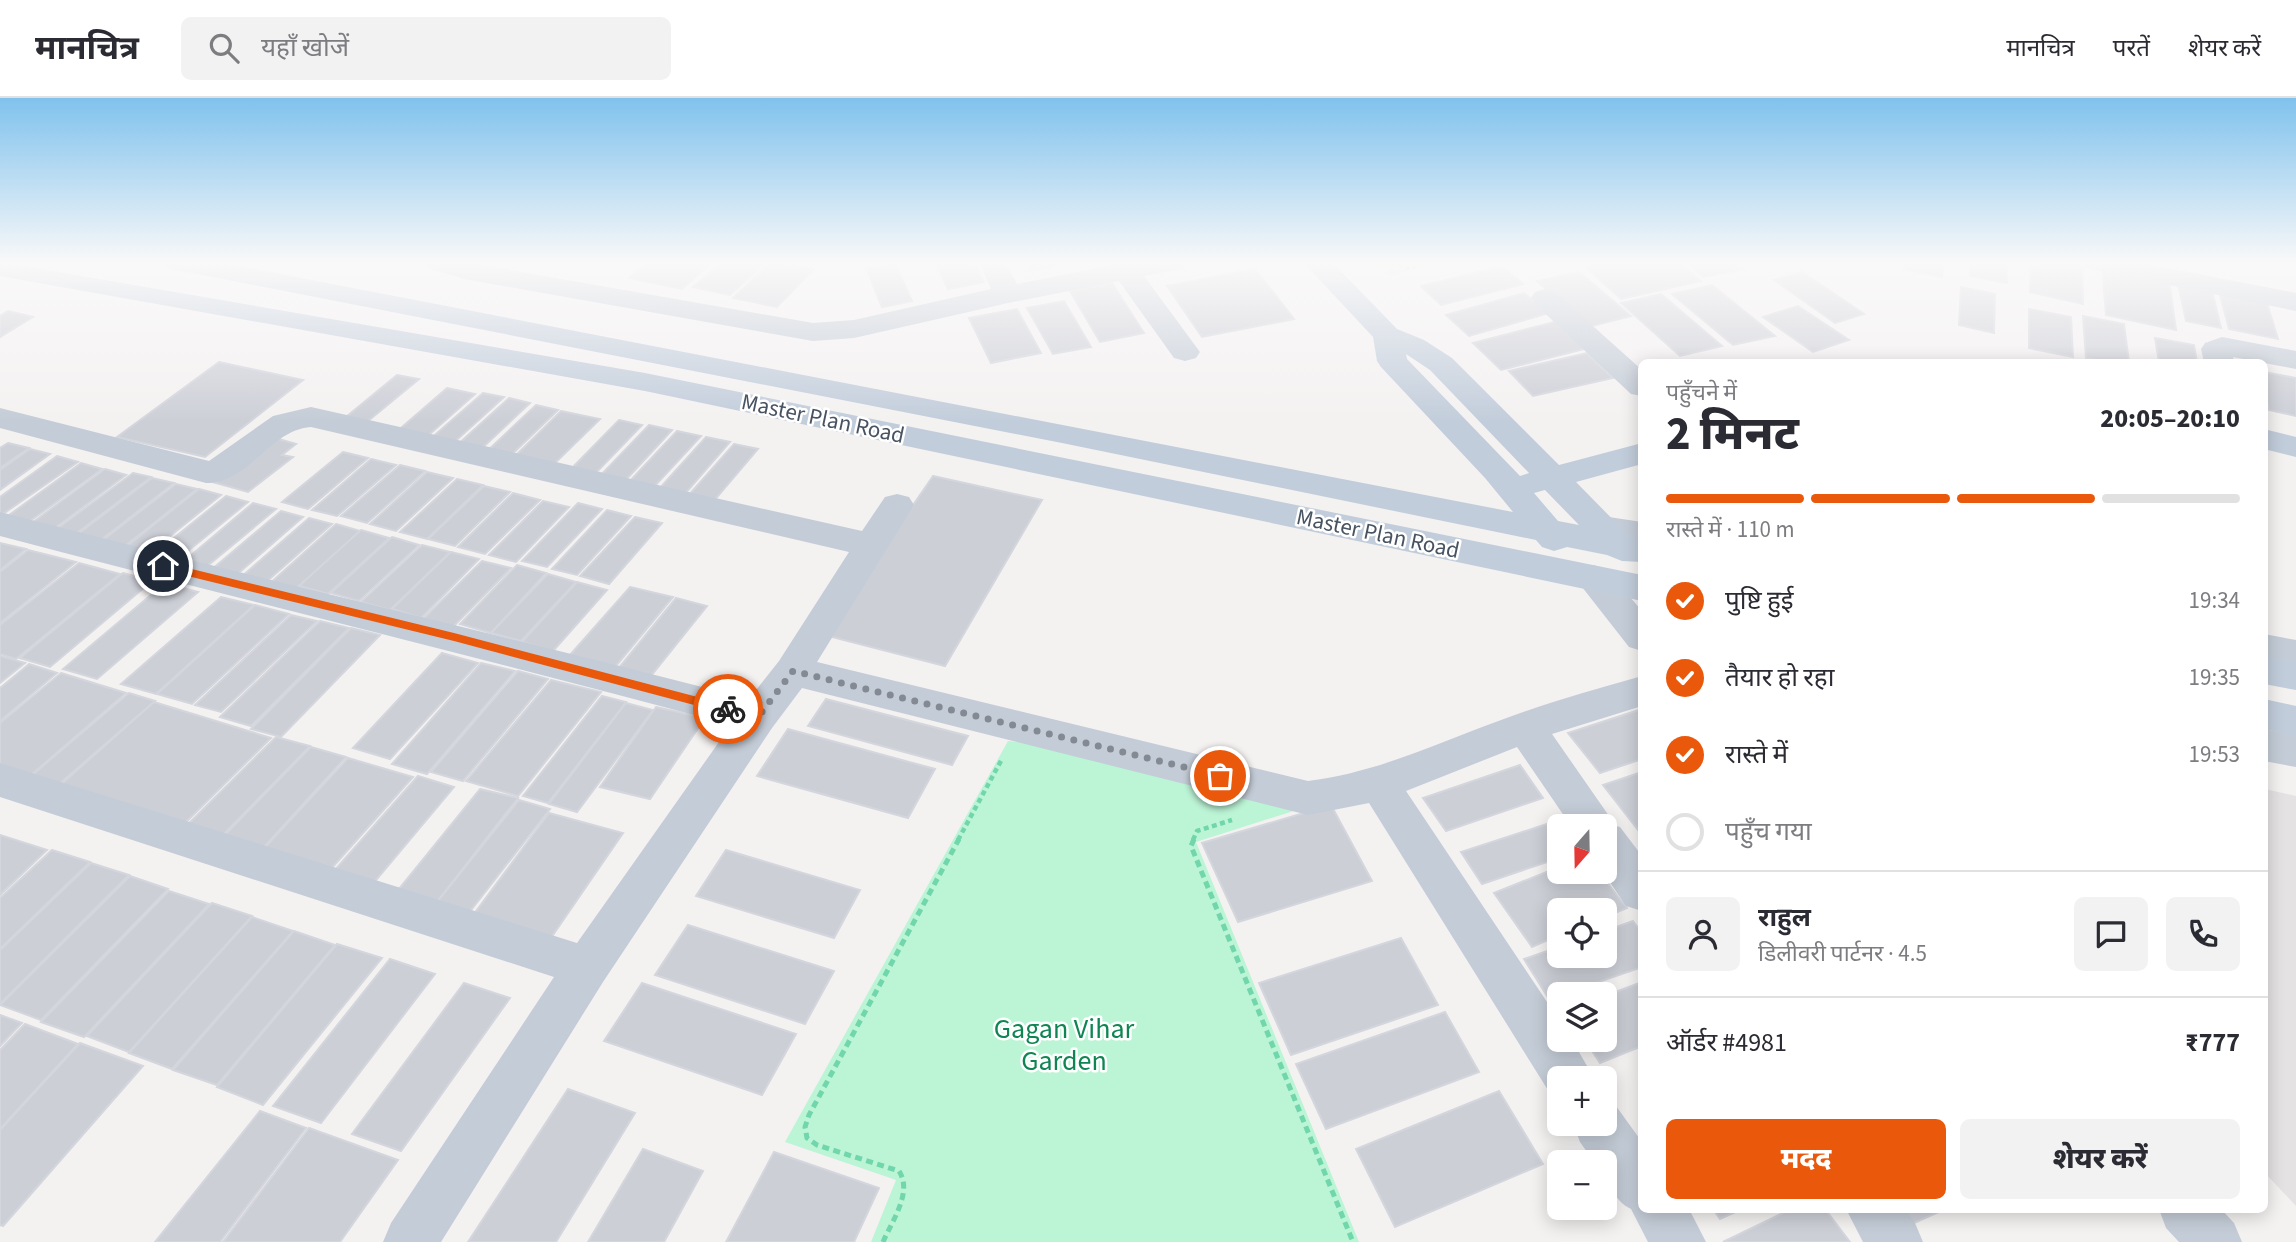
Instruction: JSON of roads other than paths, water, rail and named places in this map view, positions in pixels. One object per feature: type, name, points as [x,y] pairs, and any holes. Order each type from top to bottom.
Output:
[{"type":"main road","name":"Master Plan Road","points":[[268,315],[645,382],[1638,587]]},
{"type":"main road","name":"Master Plan Road","points":[[453,315],[1062,433],[1546,532],[1626,539]]},
{"type":"main road","points":[[1368,315],[1387,335],[1413,346],[1441,364],[1554,479],[1626,539],[1638,562]]},
{"type":"main road","points":[[1387,335],[1392,361],[1510,486],[1546,532],[1593,578]]},
{"type":"main road","points":[[2268,440],[2296,447]]},
{"type":"main road","points":[[1424,508],[1510,486],[1554,479],[1638,454]]},
{"type":"main road","points":[[2268,671],[2296,676]]},
{"type":"main road","points":[[2268,715],[2296,721]]},
{"type":"street","points":[[718,315],[813,332],[854,329],[914,315]]},
{"type":"street","points":[[1159,315],[1185,352]]},
{"type":"street","points":[[1564,315],[1638,383]]},
{"type":"street","points":[[2219,359],[2216,349],[2222,346],[2296,360]]},
{"type":"street","points":[[0,418],[206,472],[215,472],[282,424],[300,416],[311,417],[871,545]]},
{"type":"street","points":[[410,1242],[587,967],[758,717],[793,671],[897,505]]},
{"type":"street","points":[[0,524],[454,637],[758,717]]},
{"type":"street","points":[[1593,578],[1638,632]]},
{"type":"street","points":[[2268,649],[2296,654]]},
{"type":"street","points":[[793,671],[1308,798],[1340,795],[1378,783],[1525,727],[1638,692]]},
{"type":"street","points":[[1525,727],[1587,814]]},
{"type":"street","points":[[2268,746],[2296,751]]},
{"type":"street","points":[[0,780],[587,967]]},
{"type":"street","points":[[1378,783],[1561,1066]]},
{"type":"street","points":[[1617,857],[1638,886]]},
{"type":"street","points":[[1606,1136],[1638,1181]]},
{"type":"street","points":[[1660,1213],[1679,1242]]},
{"type":"street","points":[[1875,1213],[1896,1242]]},
{"type":"street","points":[[2189,1213],[2215,1242]]},
{"type":"park label","name":"Gagan Vihar Garden","points":[[1064,1044]]}]
